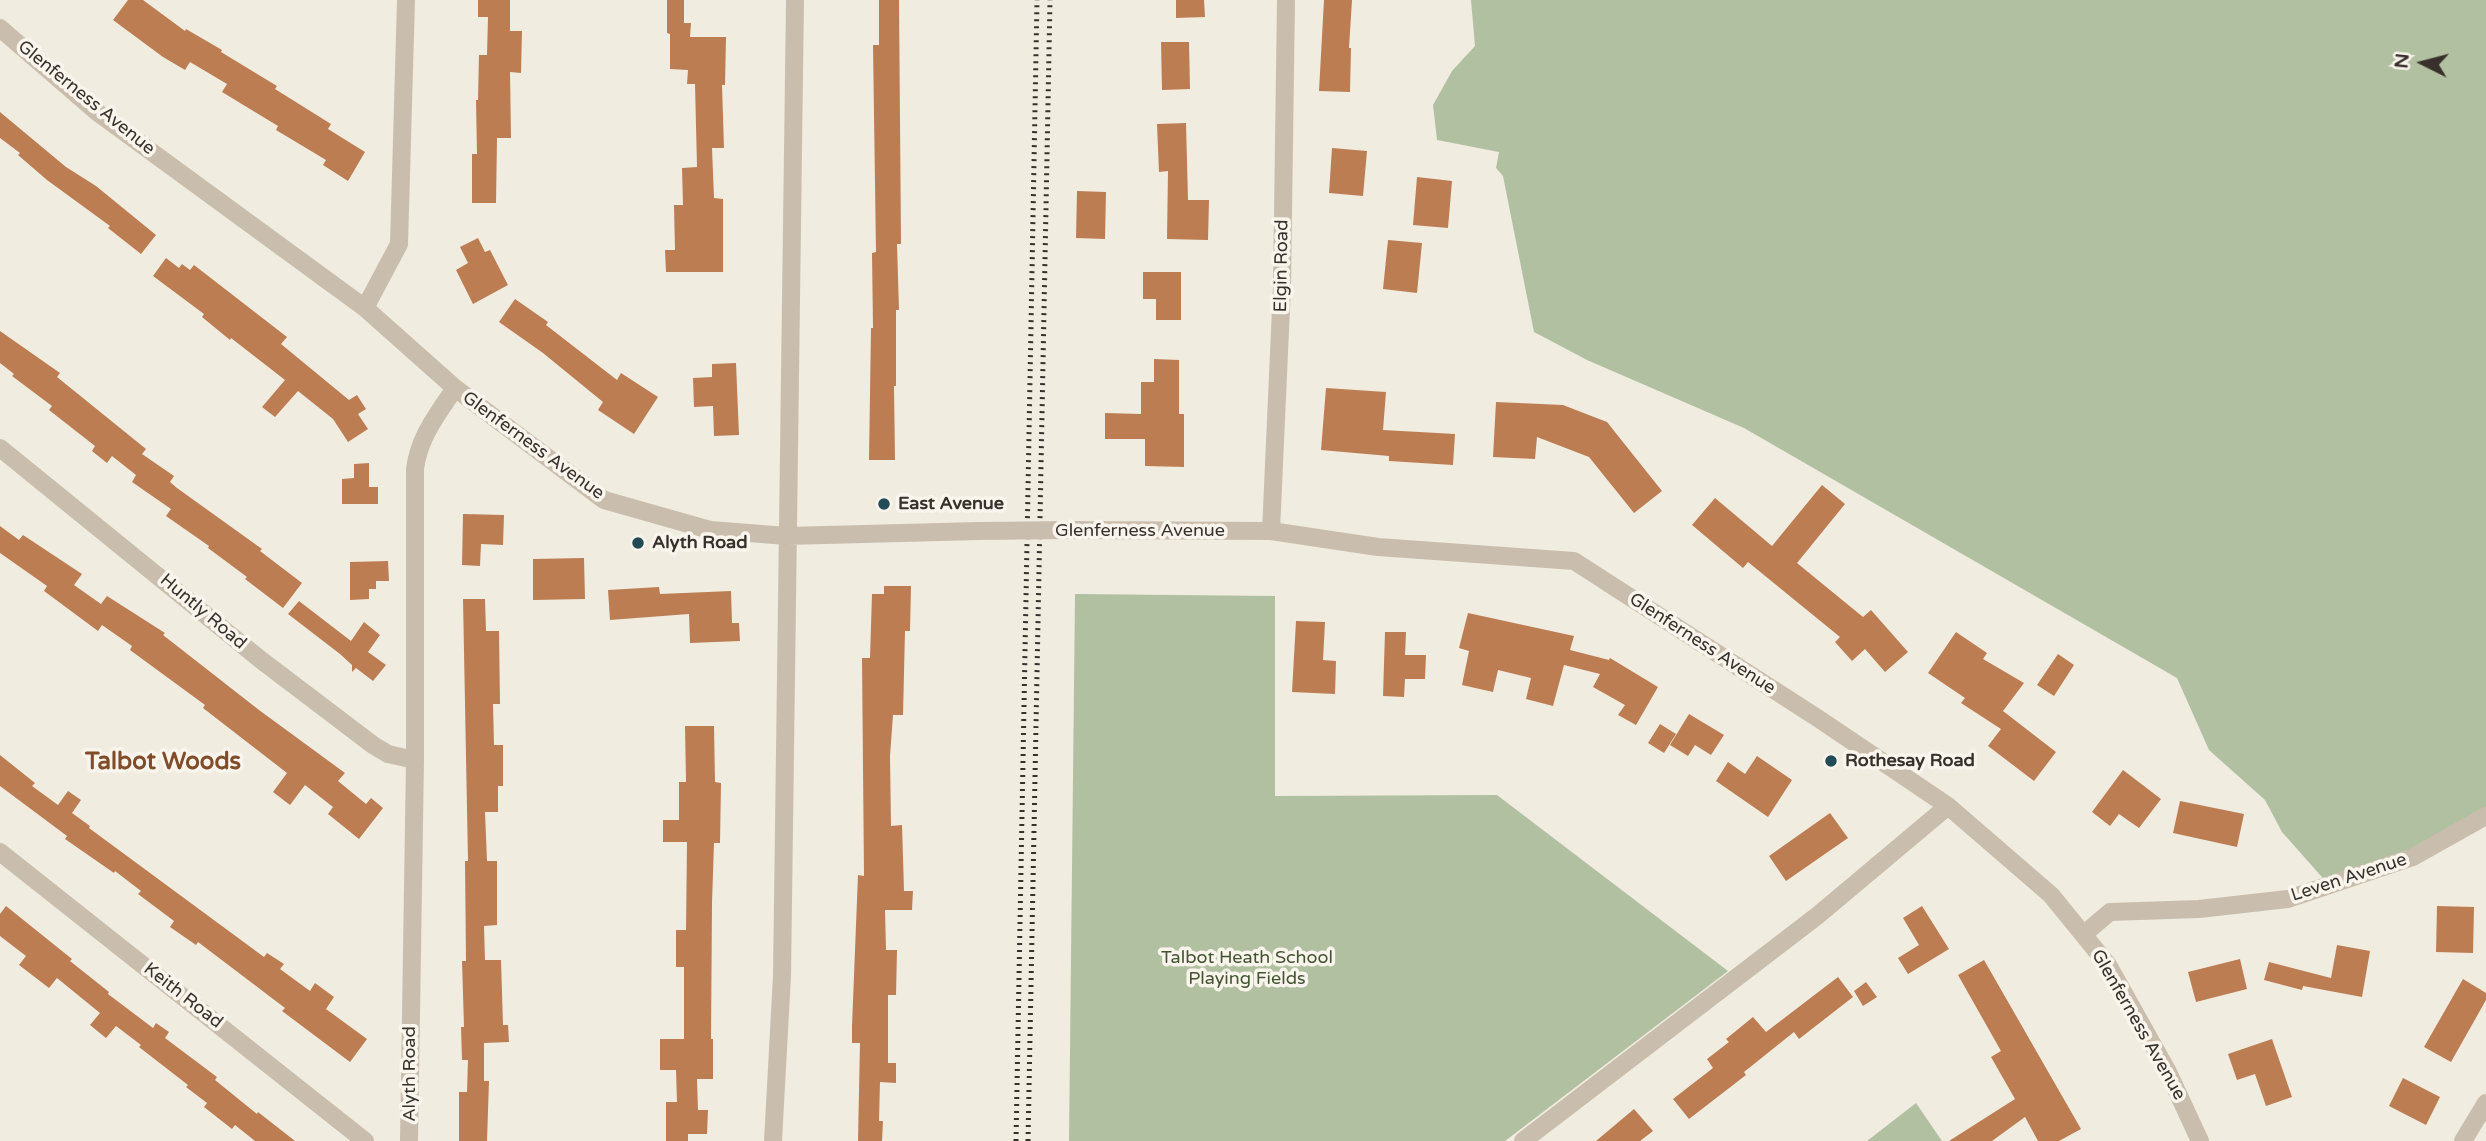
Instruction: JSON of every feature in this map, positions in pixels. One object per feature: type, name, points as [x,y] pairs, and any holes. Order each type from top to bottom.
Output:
[{"type":"street","points":[[365,308],[399,244],[406,0]]},
{"type":"street","points":[[773,1141],[782,976],[795,0]]},
{"type":"street","name":"Elgin Road","points":[[1271,531],[1282,286],[1286,0]]},
{"type":"street","name":"Glenferness Avenue","points":[[0,28],[97,112],[365,308],[455,388],[604,500],[710,530],[787,536],[1068,530],[1271,531],[1378,547],[1574,561],[1948,806],[2052,895],[2108,965],[2168,1072],[2200,1141]]},
{"type":"street","name":"Alyth Road","points":[[410,1141],[415,760],[415,469],[417,451],[424,434],[455,388]]},
{"type":"street","name":"Huntly Road","points":[[0,448],[261,660],[373,745],[388,754],[415,760]]},
{"type":"street","points":[[1523,1141],[1817,916],[1948,806]]},
{"type":"street","name":"Leven Avenue","points":[[2084,934],[2110,912],[2199,908],[2288,899],[2413,857],[2486,816]]},
{"type":"street","name":"Keith Road","points":[[0,852],[365,1141]]},
{"type":"street","points":[[2463,1141],[2486,1103]]},
{"type":"green space","points":[[1471,0],[2486,0],[2486,816],[2329,885],[2282,832],[2265,800],[2209,750],[2177,678],[1744,428],[1587,360],[1534,332],[1503,176],[1496,168],[1499,152],[1437,140],[1433,105],[1452,71],[1475,46]]},
{"type":"green space","name":"Talbot Heath School Playing Fields","points":[[1075,594],[1275,596],[1275,796],[1497,795],[1728,971],[1505,1141],[1069,1141]]},
{"type":"green space","points":[[1916,1103],[1942,1141],[1867,1141]]},
{"type":"building","points":[[128,0],[143,0],[185,31],[186,29],[222,50],[221,52],[277,86],[275,89],[331,124],[328,129],[365,152],[348,181],[323,165],[326,160],[276,130],[278,126],[222,92],[227,84],[190,62],[185,70],[113,20]]},
{"type":"building","points":[[478,0],[510,0],[510,31],[522,31],[521,73],[510,72],[511,138],[497,138],[496,203],[472,203],[472,154],[477,154],[479,55],[487,55],[488,17],[478,17]]},
{"type":"building","points":[[667,0],[684,0],[684,23],[691,23],[690,37],[726,37],[725,85],[722,85],[724,148],[712,148],[714,198],[723,199],[723,272],[666,272],[665,250],[675,250],[674,205],[683,205],[682,168],[697,167],[695,84],[687,84],[688,70],[670,69]]},
{"type":"building","points":[[879,0],[899,0],[901,244],[897,244],[899,310],[896,310],[895,460],[869,460],[872,253],[876,252],[873,45],[879,45]]},
{"type":"building","points":[[1176,0],[1204,0],[1205,17],[1176,18]]},
{"type":"building","points":[[1324,0],[1352,0],[1350,92],[1319,91]]},
{"type":"building","points":[[1161,42],[1189,42],[1190,89],[1162,90]]},
{"type":"building","points":[[0,112],[66,167],[96,186],[156,235],[141,254],[108,228],[110,226],[47,180],[18,155],[20,153],[0,138]]},
{"type":"building","points":[[1186,123],[1188,200],[1209,200],[1208,240],[1167,239],[1168,171],[1159,172],[1157,124]]},
{"type":"building","points":[[1332,148],[1367,151],[1363,196],[1329,193]]},
{"type":"building","points":[[1417,177],[1452,181],[1448,228],[1413,225]]},
{"type":"building","points":[[1077,191],[1106,192],[1105,239],[1076,238]]},
{"type":"building","points":[[478,238],[485,252],[490,250],[508,285],[473,304],[456,270],[468,263],[460,247]]},
{"type":"building","points":[[1388,240],[1422,243],[1417,293],[1383,289]]},
{"type":"building","points":[[166,258],[179,268],[182,264],[190,270],[194,265],[287,337],[281,344],[349,400],[357,395],[366,409],[358,414],[368,429],[348,442],[333,419],[298,391],[275,417],[262,407],[285,380],[231,338],[230,340],[202,317],[204,314],[153,276]]},
{"type":"building","points":[[1143,272],[1181,272],[1181,320],[1156,320],[1156,299],[1143,299]]},
{"type":"building","points":[[515,299],[548,322],[546,325],[617,380],[621,373],[658,397],[634,434],[598,410],[603,402],[543,353],[499,322]]},
{"type":"building","points":[[0,331],[60,373],[57,377],[146,449],[142,454],[174,476],[170,482],[177,488],[262,549],[260,551],[302,583],[283,608],[208,548],[209,546],[166,516],[171,509],[132,482],[136,475],[112,456],[107,463],[92,451],[95,446],[49,410],[52,406],[12,376],[14,374],[0,363]]},
{"type":"building","points":[[1154,359],[1179,360],[1179,414],[1184,414],[1184,467],[1145,466],[1145,439],[1105,439],[1105,413],[1141,414],[1141,382],[1154,382]]},
{"type":"building","points":[[736,363],[739,435],[714,436],[713,406],[694,407],[693,378],[712,377],[712,364]]},
{"type":"building","points":[[1326,388],[1386,392],[1383,430],[1455,434],[1453,465],[1389,461],[1389,456],[1321,450]]},
{"type":"building","points":[[1496,402],[1563,405],[1607,422],[1662,491],[1634,513],[1589,457],[1537,437],[1535,459],[1493,457]]},
{"type":"building","points":[[369,463],[369,487],[378,487],[378,504],[342,504],[342,479],[354,478],[354,464]]},
{"type":"building","points":[[1822,485],[1845,504],[1797,563],[1863,617],[1871,610],[1908,652],[1885,672],[1865,649],[1852,661],[1835,642],[1840,637],[1748,562],[1743,568],[1692,525],[1715,498],[1772,546]]},
{"type":"building","points":[[463,514],[504,515],[503,545],[481,544],[480,566],[462,565]]},
{"type":"building","points":[[0,526],[19,540],[23,535],[82,574],[74,585],[101,604],[107,596],[165,633],[163,635],[259,710],[345,773],[338,781],[366,804],[371,798],[383,808],[359,839],[328,814],[333,807],[305,785],[290,805],[273,792],[287,773],[203,708],[205,705],[130,650],[132,646],[102,625],[98,631],[44,591],[47,586],[0,553]]},
{"type":"building","points":[[584,558],[585,599],[533,600],[533,559]]},
{"type":"building","points":[[388,561],[389,581],[376,581],[376,589],[369,589],[369,599],[350,600],[350,562]]},
{"type":"building","points":[[884,586],[911,586],[910,631],[905,631],[903,715],[893,715],[890,756],[891,826],[902,825],[904,891],[913,891],[912,910],[885,910],[886,950],[897,950],[896,995],[888,995],[888,1063],[896,1063],[896,1083],[880,1082],[879,1121],[883,1121],[882,1141],[858,1141],[860,1043],[852,1043],[852,1026],[858,875],[864,876],[862,658],[870,658],[872,594],[884,594]]},
{"type":"building","points":[[659,587],[660,594],[731,591],[732,623],[739,623],[740,641],[690,643],[689,614],[610,620],[608,590]]},
{"type":"building","points":[[463,599],[485,599],[486,631],[499,631],[500,704],[493,704],[494,745],[503,745],[503,786],[498,786],[498,812],[485,812],[487,861],[497,861],[497,925],[484,926],[485,960],[501,960],[503,1025],[508,1025],[509,1042],[484,1043],[484,1081],[489,1081],[487,1141],[459,1141],[459,1092],[467,1092],[468,1060],[462,1060],[461,1027],[464,1027],[462,961],[466,961],[465,861],[468,861]]},
{"type":"building","points":[[299,601],[351,641],[364,622],[380,635],[368,652],[386,665],[373,681],[356,668],[352,672],[352,665],[340,654],[288,614]]},
{"type":"building","points":[[1468,613],[1574,636],[1570,650],[1609,660],[1610,658],[1658,687],[1636,725],[1618,715],[1625,705],[1593,687],[1600,674],[1564,665],[1553,706],[1526,699],[1531,678],[1498,670],[1493,692],[1462,685],[1469,651],[1459,648]]},
{"type":"building","points":[[1296,621],[1325,622],[1323,660],[1336,661],[1335,694],[1292,692]]},
{"type":"building","points":[[1385,632],[1406,632],[1405,655],[1426,655],[1425,679],[1405,679],[1404,697],[1383,696]]},
{"type":"building","points":[[1956,632],[1987,653],[1983,659],[2024,683],[2003,711],[2056,752],[2034,781],[1988,746],[2001,729],[1961,703],[1965,698],[1928,673]]},
{"type":"building","points":[[2058,654],[2074,665],[2054,696],[2037,685]]},
{"type":"building","points":[[1689,714],[1724,735],[1711,755],[1695,745],[1688,756],[1670,745]]},
{"type":"building","points":[[1660,724],[1676,734],[1664,753],[1648,743]]},
{"type":"building","points":[[685,726],[714,726],[715,782],[721,783],[720,843],[714,843],[712,903],[713,1079],[697,1079],[698,1110],[708,1110],[707,1134],[688,1134],[688,1141],[666,1141],[666,1102],[677,1102],[676,1070],[660,1070],[660,1039],[684,1039],[684,967],[676,967],[676,930],[686,930],[687,842],[663,842],[663,820],[679,820],[679,782],[686,782]]},
{"type":"building","points":[[0,755],[35,783],[32,786],[58,805],[68,791],[81,800],[72,813],[90,826],[89,828],[264,957],[267,953],[284,964],[280,969],[310,991],[315,983],[334,997],[326,1009],[367,1039],[350,1062],[282,1011],[285,1008],[198,942],[196,945],[170,927],[174,921],[138,894],[141,891],[65,839],[67,836],[0,786]]},
{"type":"building","points":[[1757,756],[1792,780],[1768,817],[1716,781],[1728,762],[1745,774]]},
{"type":"building","points":[[2123,770],[2161,799],[2139,828],[2119,814],[2110,826],[2092,812]]},
{"type":"building","points":[[2180,801],[2244,814],[2237,847],[2173,833]]},
{"type":"building","points":[[1830,813],[1848,838],[1786,881],[1769,856]]},
{"type":"building","points":[[6,906],[72,959],[70,961],[109,992],[108,994],[153,1028],[156,1023],[169,1032],[165,1038],[217,1077],[215,1080],[257,1114],[258,1112],[295,1141],[255,1141],[235,1125],[232,1129],[204,1107],[207,1103],[186,1087],[188,1085],[116,1026],[106,1038],[90,1025],[100,1013],[57,978],[49,988],[19,965],[26,956],[0,936],[0,914]]},
{"type":"building","points":[[1922,906],[1949,949],[1908,974],[1898,958],[1919,945],[1903,918]]},
{"type":"building","points":[[2437,906],[2474,907],[2473,953],[2436,952]]},
{"type":"building","points":[[2337,945],[2370,951],[2362,997],[2303,986],[2302,990],[2264,980],[2269,962],[2331,978]]},
{"type":"building","points":[[2240,959],[2247,989],[2196,1002],[2188,972]]},
{"type":"building","points":[[1984,960],[2081,1129],[2059,1141],[2038,1141],[2025,1117],[1992,1141],[1949,1141],[2015,1099],[1991,1057],[2001,1051],[1958,975]]},
{"type":"building","points":[[1838,977],[1853,997],[1799,1039],[1794,1032],[1744,1072],[1746,1075],[1689,1119],[1673,1099],[1713,1068],[1707,1059],[1729,1042],[1726,1039],[1753,1017],[1766,1032]]},
{"type":"building","points":[[2463,979],[2486,993],[2486,1000],[2451,1062],[2424,1047]]},
{"type":"building","points":[[1866,982],[1877,997],[1863,1006],[1854,991]]},
{"type":"building","points":[[2272,1039],[2292,1097],[2266,1106],[2255,1074],[2237,1080],[2228,1054]]},
{"type":"building","points":[[2403,1078],[2440,1097],[2426,1125],[2389,1106]]},
{"type":"building","points":[[1634,1109],[1653,1131],[1640,1141],[1596,1141]]},
{"type":"railway","points":[[1016,1141],[1037,0]]},
{"type":"railway","points":[[1028,1141],[1050,0]]},
{"type":"place","name":"East Avenue","points":[[884,504]]},
{"type":"place","name":"Alyth Road","points":[[638,543]]},
{"type":"place","name":"Rothesay Road","points":[[1831,761]]},
{"type":"district","name":"Talbot Woods","points":[[163,763]]}]
